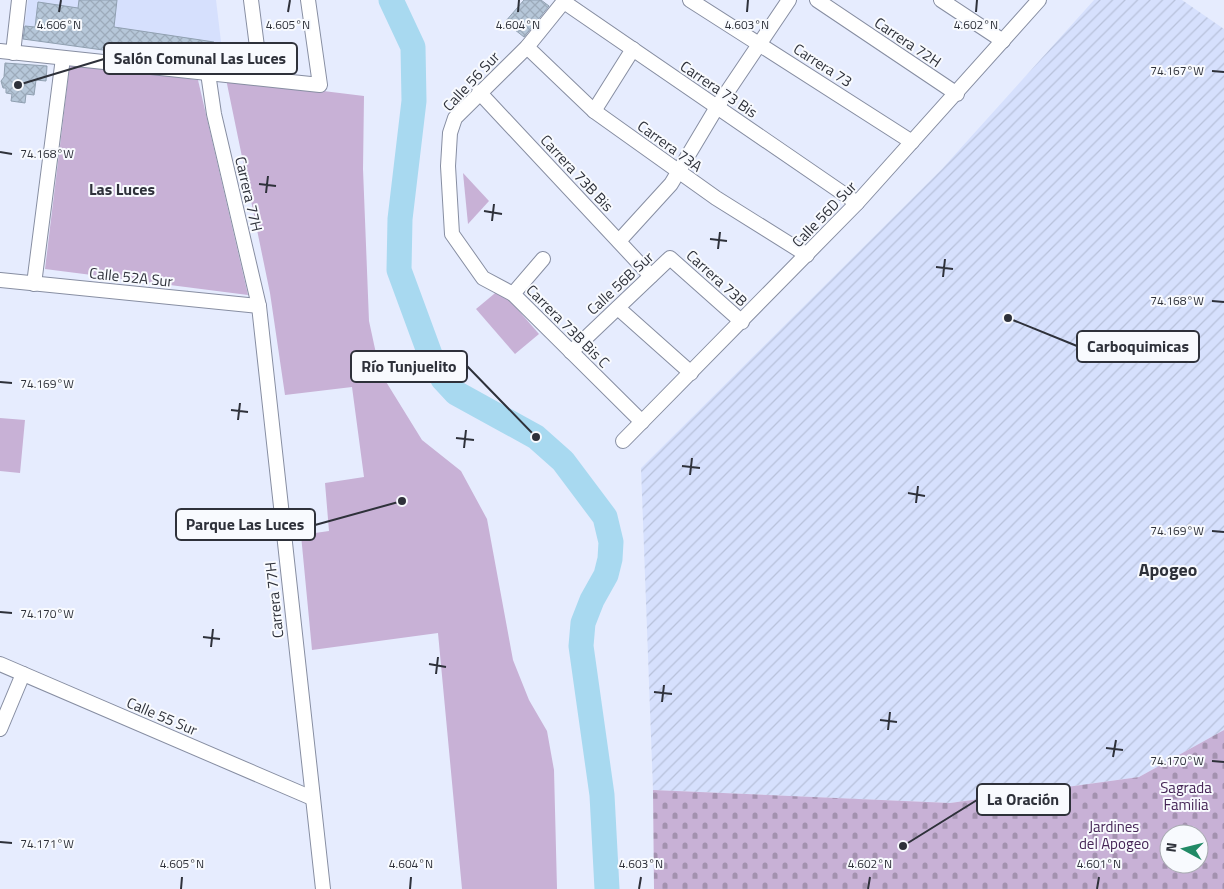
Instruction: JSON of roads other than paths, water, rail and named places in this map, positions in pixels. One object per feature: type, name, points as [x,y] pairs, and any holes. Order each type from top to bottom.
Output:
[{"type":"street","points":[[19,0],[6,52],[320,85],[308,0]]},
{"type":"street","points":[[251,0],[261,78]]},
{"type":"street","name":"Carrera 73","points":[[690,0],[912,142]]},
{"type":"street","points":[[619,241],[671,184],[677,171],[717,107],[789,0]]},
{"type":"street","name":"Carrera 72H","points":[[817,0],[957,94]]},
{"type":"street","points":[[941,0],[1003,41]]},
{"type":"street","name":"Calle 56D Sur","points":[[623,441],[857,203],[957,94],[1039,0]]},
{"type":"street","name":"Calle 56 Sur","points":[[452,234],[448,166],[450,133],[455,118],[479,92],[527,47],[565,1]]},
{"type":"street","name":"Carrera 73 Bis","points":[[565,1],[857,203]]},
{"type":"street","name":"Carrera 73A","points":[[527,47],[594,111],[716,198],[807,254]]},
{"type":"street","points":[[594,111],[633,49]]},
{"type":"street","points":[[34,284],[63,58]]},
{"type":"street","name":"Carrera 77H","points":[[208,73],[214,114],[259,306],[322,889]]},
{"type":"street","name":"Carrera 73B Bis","points":[[479,92],[651,276]]},
{"type":"street","name":"Carrera 73B Bis C","points":[[452,234],[483,278],[513,294],[642,422]]},
{"type":"street","name":"Calle 56B Sur","points":[[571,352],[670,258]]},
{"type":"street","name":"Carrera 73B","points":[[670,258],[742,322]]},
{"type":"street","points":[[513,294],[543,259]]},
{"type":"street","name":"Calle 52A Sur","points":[[0,280],[259,306]]},
{"type":"street","points":[[618,308],[691,373]]},
{"type":"street","name":"Calle 55 Sur","points":[[0,664],[312,798]]},
{"type":"street","points":[[0,729],[23,674]]},
{"type":"waterway","points":[[391,0],[413,47],[414,101],[400,219],[399,270],[431,357],[443,379],[456,393],[536,437],[563,461],[605,517],[611,542],[610,559],[606,575],[592,600],[583,623],[581,646],[602,795],[607,889]]},
{"type":"place","name":"Salón Comunal Las Luces","points":[[18,85]]},
{"type":"place","name":"Carboquimicas","points":[[1008,318]]},
{"type":"place","name":"Río Tunjuelito","points":[[536,437]]},
{"type":"place","name":"Parque Las Luces","points":[[402,501]]},
{"type":"place","name":"La Oración","points":[[903,846]]},
{"type":"district","name":"Las Luces","points":[[122,189]]},
{"type":"district","name":"Apogeo","points":[[1168,569]]},
{"type":"park label","name":"Sagrada Familia","points":[[1186,796]]},
{"type":"park label","name":"Jardines del Apogeo","points":[[1114,834]]}]
